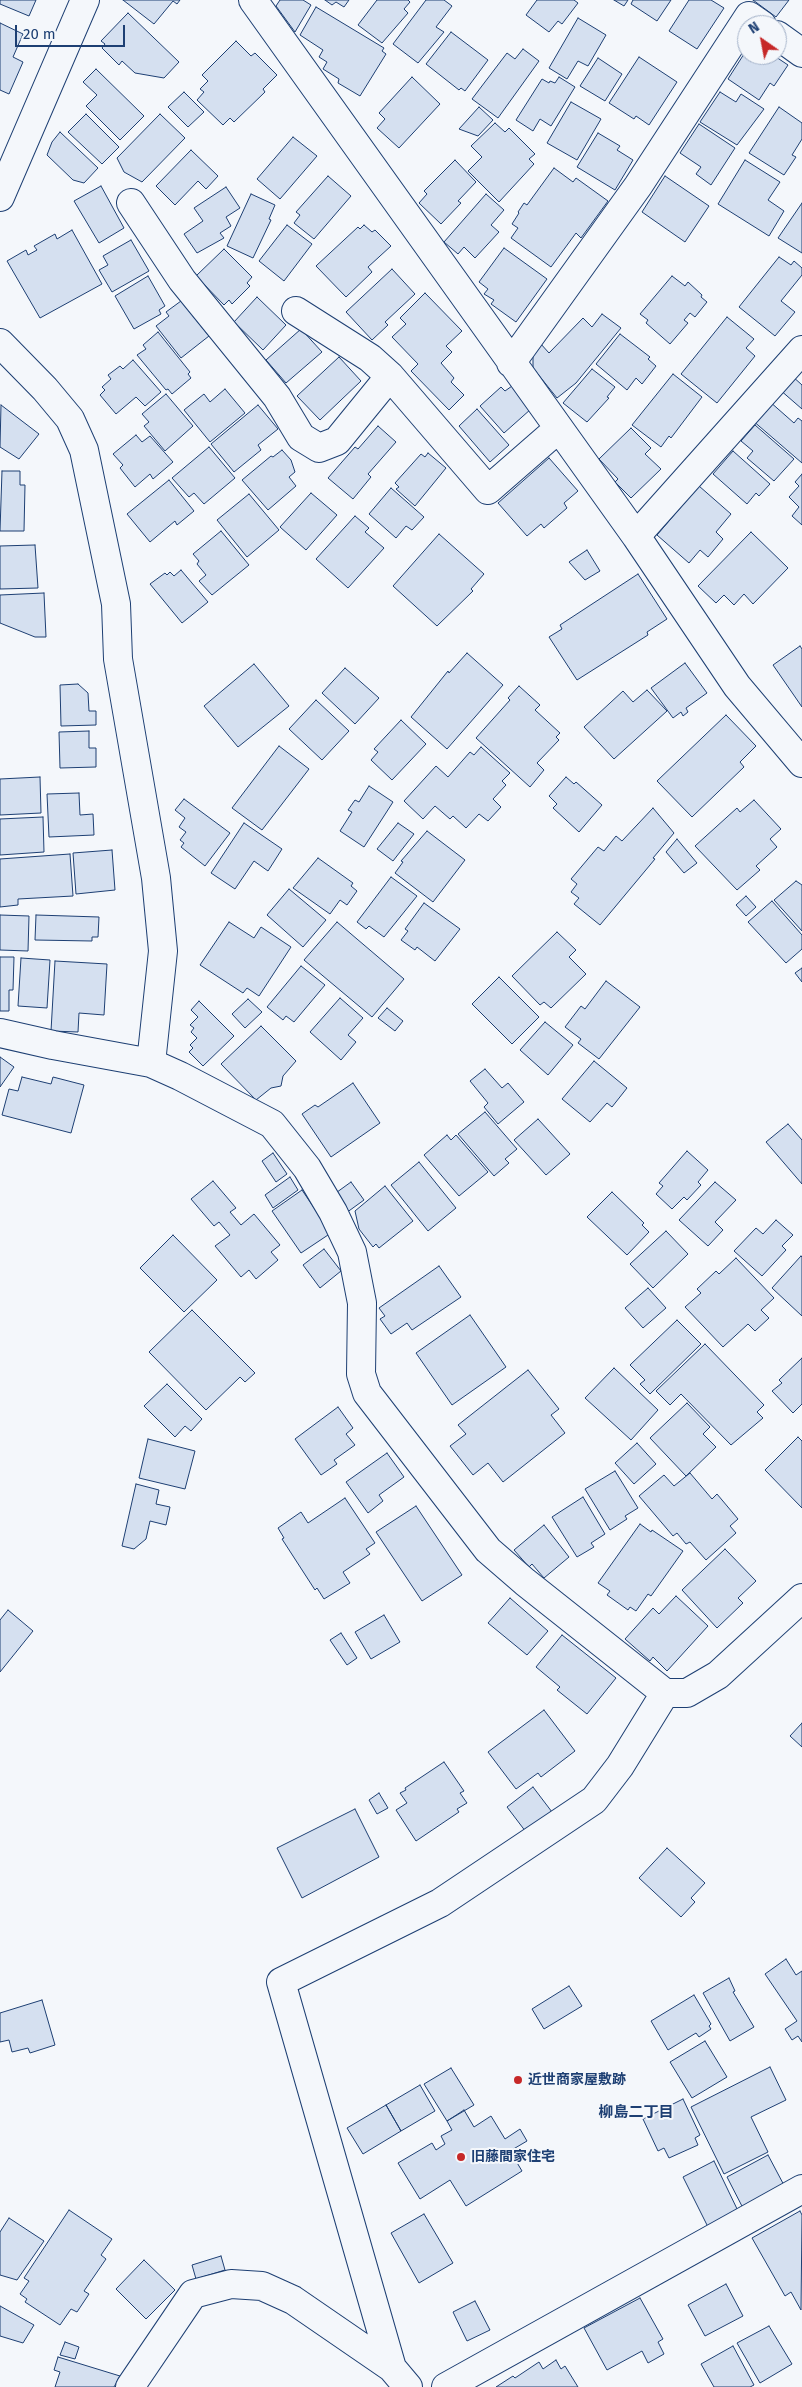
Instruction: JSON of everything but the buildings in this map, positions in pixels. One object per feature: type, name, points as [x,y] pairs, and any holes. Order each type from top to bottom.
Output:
[{"type":"street","points":[[0,197],[84,0]]},
{"type":"street","points":[[256,1],[511,363],[636,536],[737,686],[802,763]]},
{"type":"street","points":[[511,363],[638,186],[737,34]]},
{"type":"street","points":[[787,43],[802,53]]},
{"type":"street","points":[[131,204],[182,280],[277,397],[301,437],[319,448],[337,441],[390,376]]},
{"type":"street","points":[[296,311],[370,358],[390,376],[488,490],[558,429]]},
{"type":"street","points":[[0,344],[45,389],[70,420],[84,450],[116,604],[118,659],[156,878],[163,951],[151,1063]]},
{"type":"street","points":[[636,536],[802,350]]},
{"type":"street","points":[[0,1033],[151,1063],[272,1124],[307,1168],[333,1212],[352,1252],[362,1303],[361,1374],[368,1393],[488,1550],[666,1693],[687,1693],[718,1675],[802,1598]]},
{"type":"street","points":[[400,2377],[281,1982],[440,1904],[594,1800],[620,1766],[666,1693]]},
{"type":"street","points":[[446,2387],[802,2189]]},
{"type":"street","points":[[130,2387],[193,2294],[231,2284],[262,2286],[293,2300],[400,2377]]},
{"type":"place","name":"近世商家屋敷跡","points":[[518,2080]]},
{"type":"place","name":"旧藤間家住宅","points":[[461,2157]]},
{"type":"district","name":"柳島二丁目","points":[[636,2113]]}]
